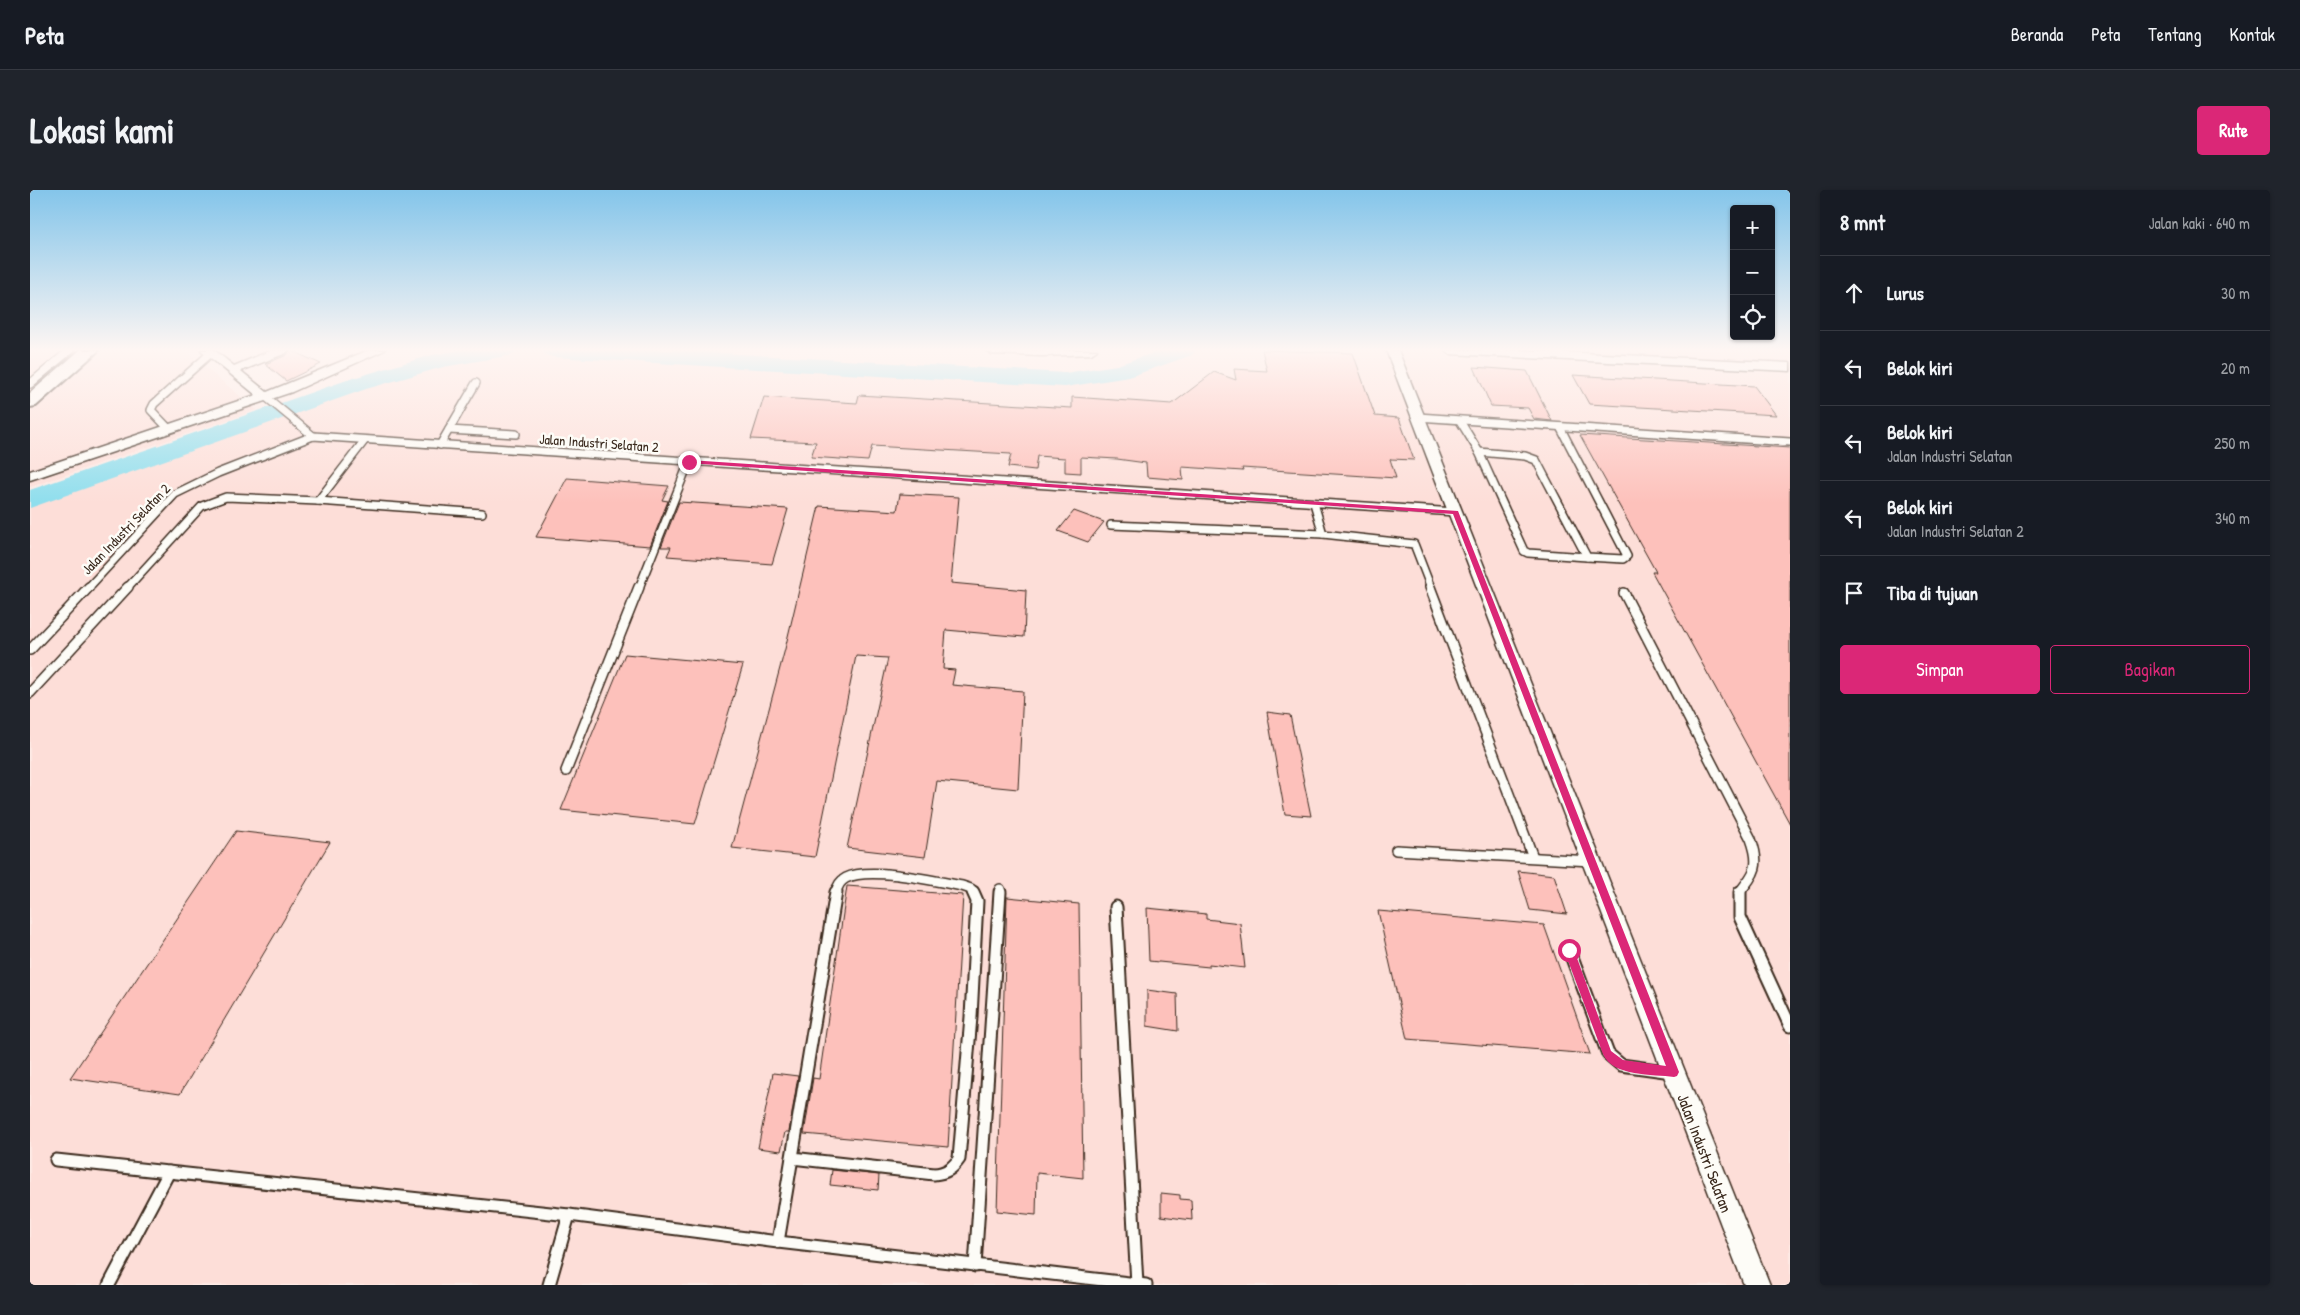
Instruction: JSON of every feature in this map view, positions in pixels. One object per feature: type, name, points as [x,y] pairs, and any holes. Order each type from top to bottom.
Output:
[{"type":"street","points":[[30,476],[169,429],[262,401]]},
{"type":"street","name":"Jalan Industri Selatan","points":[[1412,401],[1757,1285]]},
{"type":"lane","points":[[157,401],[151,410],[169,429]]},
{"type":"lane","points":[[272,401],[313,436]]},
{"type":"lane","points":[[440,445],[466,401]]},
{"type":"lane","points":[[1418,417],[1790,442]]},
{"type":"lane","points":[[1460,421],[1479,452],[1524,550],[1528,553],[1616,560],[1627,556],[1560,427]]},
{"type":"lane","points":[[449,430],[516,434]]},
{"type":"lane","name":"Jalan Industri Selatan 2","points":[[30,650],[175,494],[218,473],[313,436],[1456,512]]},
{"type":"lane","points":[[318,501],[365,440]]},
{"type":"lane","points":[[1479,452],[1525,456],[1536,460],[1587,557]]},
{"type":"lane","points":[[566,771],[689,462]]},
{"type":"lane","points":[[30,693],[202,506],[226,496],[482,513]]},
{"type":"lane","points":[[1314,503],[1323,534]]},
{"type":"lane","points":[[1111,525],[1323,534],[1411,542],[1416,546],[1533,857]]},
{"type":"lane","points":[[1624,593],[1747,829],[1758,854],[1756,869],[1751,881],[1739,893],[1740,917],[1790,1026]]},
{"type":"lane","points":[[1396,850],[1591,861]]},
{"type":"lane","points":[[778,1242],[836,891],[840,882],[845,877],[863,873],[962,886],[971,889],[977,901],[971,1017],[959,1159],[953,1168],[944,1174],[934,1174],[792,1158]]},
{"type":"lane","points":[[974,1266],[1000,890]]},
{"type":"lane","points":[[56,1160],[569,1215],[974,1266],[1142,1285],[1116,907]]},
{"type":"lane","points":[[1569,950],[1608,1054],[1620,1064],[1674,1072]]},
{"type":"lane","points":[[109,1285],[169,1172]]},
{"type":"lane","points":[[549,1285],[569,1215]]},
{"type":"shaded area","points":[[30,401],[246,401],[257,410],[30,487]]},
{"type":"shaded area","points":[[319,401],[1790,401],[1790,1285],[30,1285],[30,499]]},
{"type":"building","points":[[763,401],[857,403],[857,401],[959,401],[1072,408],[1072,401],[1131,401],[1172,404],[1176,401],[1370,401],[1375,416],[1399,418],[1414,460],[1390,459],[1396,478],[1242,468],[1243,471],[1182,467],[1183,480],[1147,477],[1146,463],[1117,459],[1081,457],[1081,473],[1065,472],[1065,458],[1037,456],[1035,470],[1008,467],[1011,454],[872,446],[868,461],[811,457],[816,442],[751,439]]},
{"type":"building","points":[[1489,401],[1542,401],[1552,421],[1534,419],[1528,408],[1491,406]]},
{"type":"building","points":[[1587,401],[1765,401],[1776,415],[1589,404]]},
{"type":"building","points":[[1580,435],[1790,448],[1790,824],[1652,572],[1656,572]]},
{"type":"building","points":[[567,478],[669,486],[662,500],[668,501],[650,546],[536,537]]},
{"type":"building","points":[[900,494],[959,497],[951,583],[1026,590],[1024,637],[946,630],[943,669],[955,670],[952,685],[1023,691],[1018,789],[937,781],[925,857],[847,848],[888,658],[856,656],[815,857],[732,848],[785,649],[819,506],[897,511]]},
{"type":"building","points":[[679,502],[788,509],[772,564],[667,556],[671,547],[661,547]]},
{"type":"building","points":[[1074,511],[1104,522],[1088,542],[1058,531]]},
{"type":"building","points":[[625,654],[743,665],[695,824],[561,810]]},
{"type":"building","points":[[1267,712],[1290,715],[1311,816],[1285,814]]},
{"type":"building","points":[[236,831],[330,842],[180,1094],[70,1078]]},
{"type":"building","points":[[1518,871],[1554,875],[1567,914],[1530,910]]},
{"type":"building","points":[[847,886],[963,895],[948,1147],[804,1134],[813,1078],[819,1079]]},
{"type":"building","points":[[1007,897],[1079,904],[1083,1178],[1037,1173],[1036,1215],[997,1211]]},
{"type":"building","points":[[1147,908],[1206,914],[1206,919],[1240,923],[1245,968],[1209,964],[1209,967],[1149,961]]},
{"type":"building","points":[[1378,911],[1544,925],[1590,1054],[1407,1039]]},
{"type":"building","points":[[1147,990],[1177,994],[1178,1031],[1147,1026]]},
{"type":"building","points":[[773,1073],[798,1076],[789,1132],[785,1132],[781,1151],[758,1148]]},
{"type":"building","points":[[832,1170],[879,1175],[878,1190],[830,1185]]},
{"type":"building","points":[[1161,1193],[1180,1195],[1180,1199],[1191,1200],[1192,1220],[1161,1216]]},
{"type":"waterway","points":[[30,499],[309,401]]},
{"type":"route","points":[[689,462],[1456,512],[1674,1072],[1620,1064],[1608,1054],[1569,950]]}]
